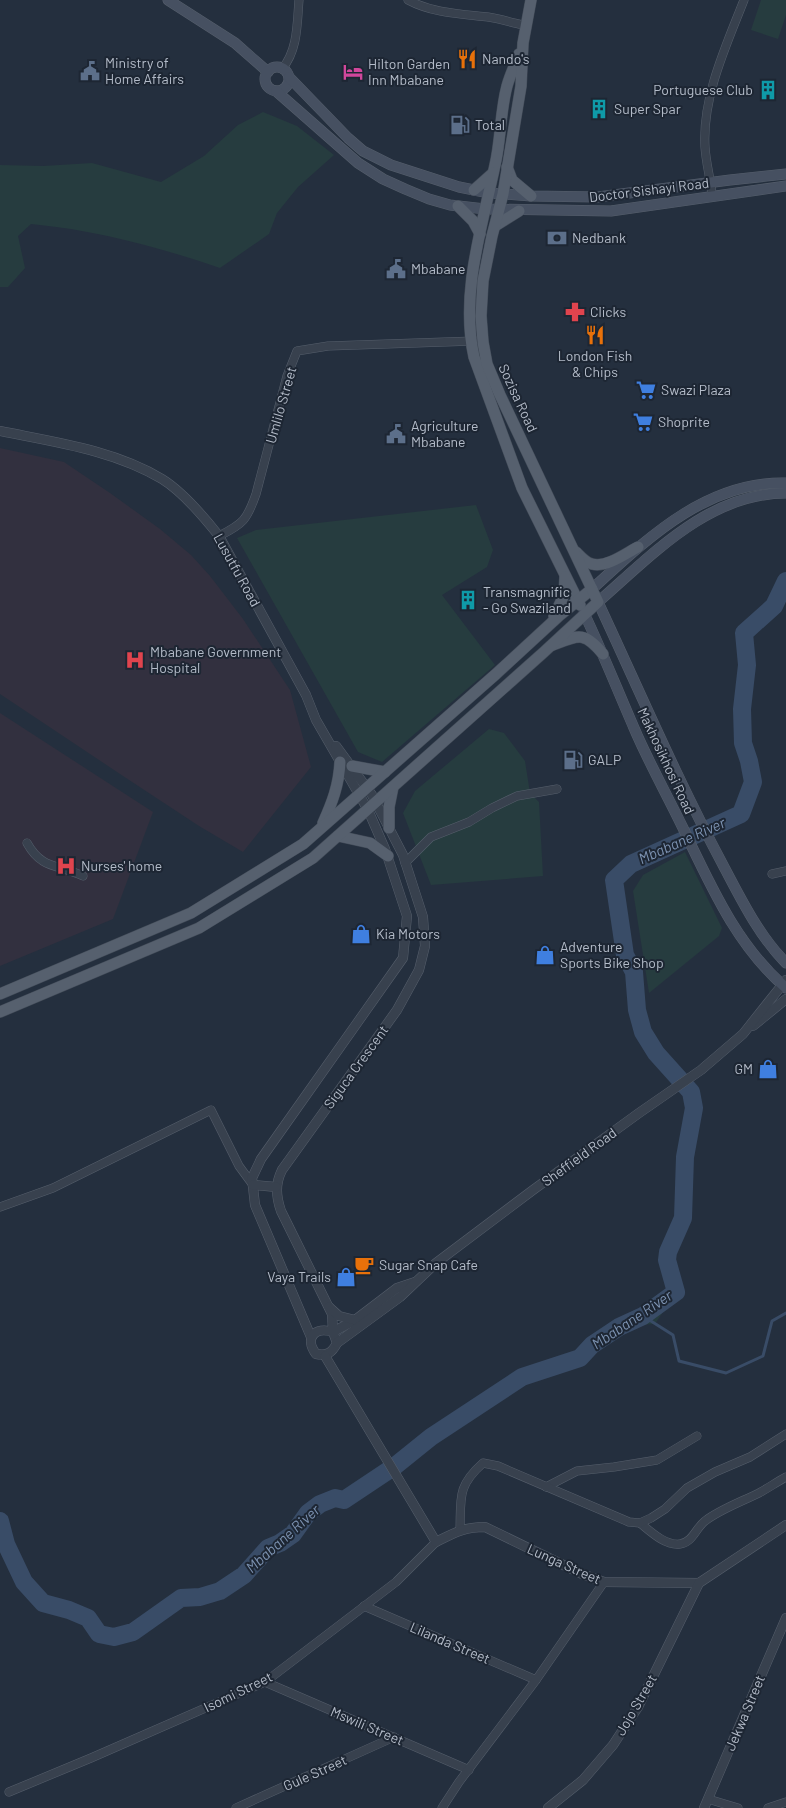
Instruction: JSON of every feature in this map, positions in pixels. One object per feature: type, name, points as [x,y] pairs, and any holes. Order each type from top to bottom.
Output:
[{"type":"main road","points":[[168,0],[235,43],[268,72]]},
{"type":"main road","name":"Sozisa Road","points":[[531,0],[503,194],[494,226],[483,281],[482,342],[486,364],[598,602]]},
{"type":"main road","name":"Sozisa Road","points":[[524,43],[507,86],[494,172],[480,234],[468,315],[470,341],[474,357],[522,488],[584,613]]},
{"type":"main road","points":[[275,68],[286,73],[286,87],[276,91],[269,88],[266,82],[268,72],[275,68]]},
{"type":"main road","name":"Doctor Sishayi Road","points":[[286,73],[342,132],[363,151],[391,165],[440,182],[474,190],[531,196],[598,197],[786,174]]},
{"type":"main road","name":"Doctor Sishayi Road","points":[[276,91],[358,163],[405,189],[429,199],[458,206],[519,211],[611,211],[786,186]]},
{"type":"main road","points":[[507,167],[512,180],[531,196]]},
{"type":"main road","points":[[474,190],[494,172]]},
{"type":"main road","points":[[598,197],[607,201],[611,211]]},
{"type":"main road","points":[[458,206],[473,221],[480,234]]},
{"type":"main road","points":[[494,226],[519,211]]},
{"type":"main road","points":[[0,1012],[199,928],[313,858],[338,836],[368,799],[385,772],[638,547],[675,518],[709,499],[729,491],[767,484],[786,483]]},
{"type":"main road","points":[[0,994],[191,913],[303,844],[320,830],[368,799],[393,787],[584,613],[682,530],[705,515],[734,502],[770,493],[786,493]]},
{"type":"main road","points":[[572,547],[592,564],[602,564],[638,547]]},
{"type":"main road","points":[[548,626],[560,607],[564,596],[564,573]]},
{"type":"main road","name":"Makhosikhosi Road","points":[[598,602],[715,850],[750,914],[767,940],[786,963]]},
{"type":"main road","name":"Makhosikhosi Road","points":[[584,613],[634,728],[733,927],[757,958],[785,984]]},
{"type":"main road","points":[[549,646],[579,637],[592,640],[603,654]]},
{"type":"main road","points":[[320,830],[334,801],[340,762]]},
{"type":"main road","points":[[352,766],[385,772]]},
{"type":"main road","points":[[389,828],[389,807],[393,787]]},
{"type":"main road","points":[[338,836],[370,843],[388,856]]},
{"type":"street","points":[[286,73],[295,46],[299,0]]},
{"type":"street","points":[[408,0],[418,6],[440,11],[491,18],[526,26]]},
{"type":"street","points":[[712,196],[705,148],[705,131],[712,84],[744,0]]},
{"type":"street","name":"Umlilo Street","points":[[219,536],[239,526],[250,513],[287,376],[297,351],[328,346],[482,342]]},
{"type":"street","name":"Lusutfu Road","points":[[0,431],[94,451],[143,469],[164,480],[200,513],[219,536],[306,695],[316,720],[340,762],[368,799]]},
{"type":"street","name":"Lusutfu Road","points":[[316,720],[352,766],[368,799]]},
{"type":"street","points":[[406,863],[431,837],[469,822],[517,796],[557,789]]},
{"type":"street","name":"Siguca Crescent","points":[[276,1187],[282,1170],[398,1010],[419,970],[425,946],[423,917],[406,863],[389,828],[368,799]]},
{"type":"street","name":"Siguca Crescent","points":[[311,1337],[255,1205],[252,1178],[261,1159],[403,958],[407,916],[368,799]]},
{"type":"street","points":[[27,843],[32,853],[43,863],[83,876]]},
{"type":"street","points":[[772,874],[786,871]]},
{"type":"street","name":"Sheffield Road","points":[[742,1034],[785,984]]},
{"type":"street","name":"Sheffield Road","points":[[337,1343],[400,1297],[436,1263],[701,1070],[786,999]]},
{"type":"street","points":[[0,1207],[52,1188],[211,1110],[239,1166],[253,1185],[276,1187],[281,1211],[329,1307],[333,1322],[333,1332],[337,1343],[333,1352],[325,1356],[316,1354],[310,1346],[311,1337],[317,1330],[326,1329],[333,1332]]},
{"type":"street","points":[[333,1332],[355,1320],[397,1288],[415,1282]]},
{"type":"street","points":[[329,1307],[339,1316],[355,1320]]},
{"type":"street","points":[[325,1356],[436,1542]]},
{"type":"street","points":[[460,1530],[461,1490],[471,1473],[483,1464],[498,1466],[629,1522],[640,1523],[665,1508],[687,1488],[715,1472],[750,1457],[786,1434]]},
{"type":"street","points":[[546,1487],[577,1471],[657,1460],[697,1436]]},
{"type":"street","points":[[640,1523],[668,1542],[682,1543],[690,1540],[703,1523],[718,1513],[786,1477]]},
{"type":"street","points":[[699,1583],[786,1525]]},
{"type":"street","name":"Lunga Street","points":[[436,1542],[469,1527],[485,1527],[604,1582],[699,1583]]},
{"type":"street","name":"Isomi Street","points":[[9,1792],[264,1682],[396,1582],[436,1542]]},
{"type":"street","points":[[442,1808],[536,1680],[604,1582]]},
{"type":"street","name":"Jojo Street","points":[[548,1808],[584,1780],[613,1744],[638,1706],[699,1583]]},
{"type":"street","name":"Lilanda Street","points":[[364,1606],[536,1680]]},
{"type":"street","name":"Jekwa Street","points":[[704,1808],[786,1618]]},
{"type":"street","name":"Mswili Street","points":[[264,1682],[469,1770]]},
{"type":"street","name":"Gule Street","points":[[236,1808],[394,1737]]},
{"type":"street","points":[[708,1799],[738,1808]]},
{"type":"street","points":[[768,1808],[786,1802]]},
{"type":"shaded area","name":"Mbabane Government Hospital","points":[[0,448],[64,462],[160,529],[191,555],[210,576],[243,619],[290,690],[311,767],[243,852],[199,826],[0,694]]},
{"type":"shaded area","name":"Nurses' home","points":[[0,713],[153,812],[113,919],[0,966]]},
{"type":"green space","points":[[761,0],[786,0],[786,15],[778,39],[751,30]]},
{"type":"green space","points":[[263,112],[297,126],[334,155],[298,187],[277,213],[269,234],[220,268],[127,240],[79,230],[31,224],[18,236],[25,268],[8,287],[0,287],[0,165],[43,166],[92,163],[161,182],[204,156],[238,125]]},
{"type":"green space","points":[[476,505],[493,550],[487,567],[442,595],[495,665],[382,762],[358,752],[237,538],[256,530]]},
{"type":"green space","points":[[489,729],[504,733],[525,761],[530,793],[539,802],[543,876],[431,885],[403,813],[415,791]]},
{"type":"green space","points":[[685,852],[722,928],[719,936],[649,993],[633,891],[643,875]]},
{"type":"green space","points":[[661,1292],[676,1292],[655,1324],[638,1325],[608,1334]]},
{"type":"waterway","name":"Mbabane River","points":[[0,1521],[6,1544],[24,1582],[43,1603],[69,1610],[88,1618],[99,1634],[114,1637],[133,1632],[181,1598],[200,1597],[220,1591],[244,1575],[268,1548],[280,1543],[293,1534],[308,1513],[320,1504],[335,1498],[344,1500],[395,1466],[431,1437],[522,1377],[580,1358],[592,1345],[619,1327],[643,1316],[676,1292],[667,1260],[668,1252],[683,1218],[685,1157],[694,1108],[691,1092],[656,1053],[643,1032],[637,1010],[634,972],[625,955],[614,880],[631,864],[741,814],[753,782],[743,743],[742,709],[747,665],[744,633],[774,606],[786,581]]},
{"type":"waterway","points":[[643,1316],[673,1335],[679,1361],[726,1373],[763,1356],[772,1321],[786,1313]]},
{"type":"place","name":"Nando's","points":[[467,59]]},
{"type":"place","name":"Ministry of Home Affairs","points":[[90,71]]},
{"type":"place","name":"Hilton Garden Inn Mbabane","points":[[353,72]]},
{"type":"place","name":"Portuguese Club","points":[[768,90]]},
{"type":"place","name":"Super Spar","points":[[599,109]]},
{"type":"place","name":"Total","points":[[460,125]]},
{"type":"place","name":"Nedbank","points":[[557,238]]},
{"type":"place","name":"Mbabane","points":[[396,269]]},
{"type":"place","name":"Clicks","points":[[575,312]]},
{"type":"place","name":"London Fish & Chips","points":[[595,335]]},
{"type":"place","name":"Swazi Plaza","points":[[646,390]]},
{"type":"place","name":"Shoprite","points":[[643,422]]},
{"type":"place","name":"Agriculture Mbabane","points":[[396,434]]},
{"type":"place","name":"Transmagnific - Go Swaziland","points":[[468,600]]},
{"type":"place","name":"Mbabane Government Hospital","points":[[135,660]]},
{"type":"place","name":"GALP","points":[[573,760]]},
{"type":"place","name":"Nurses' home","points":[[66,866]]},
{"type":"place","name":"Kia Motors","points":[[361,934]]},
{"type":"place","name":"Adventure Sports Bike Shop","points":[[545,955]]},
{"type":"place","name":"GM","points":[[768,1069]]},
{"type":"place","name":"Sugar Snap Cafe","points":[[364,1265]]},
{"type":"place","name":"Vaya Trails","points":[[346,1277]]}]
